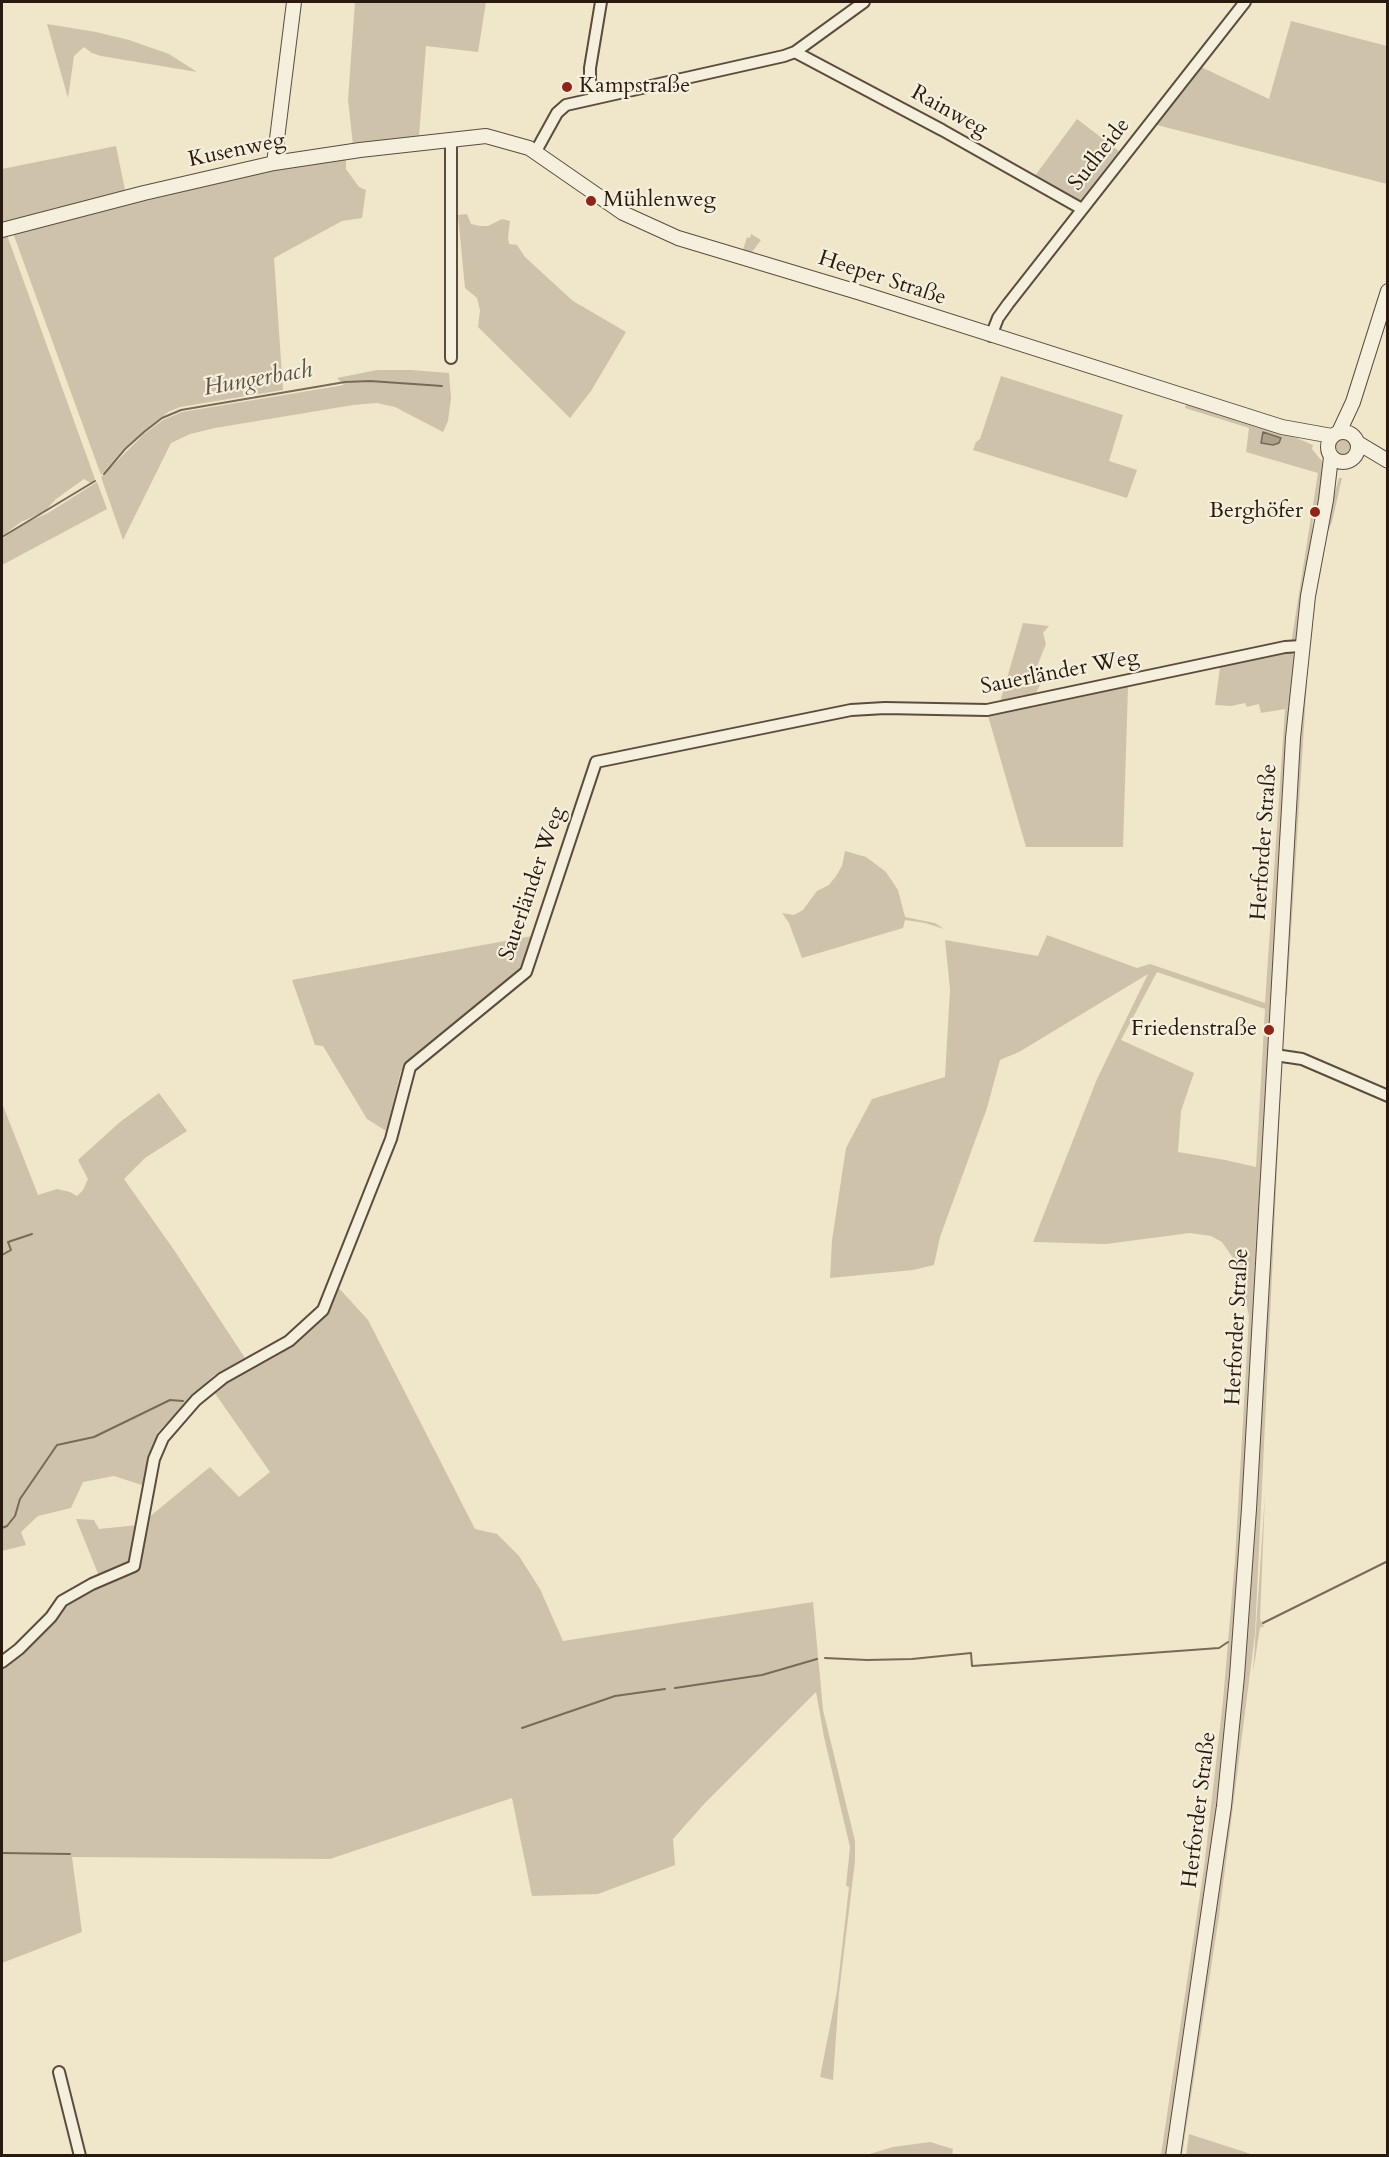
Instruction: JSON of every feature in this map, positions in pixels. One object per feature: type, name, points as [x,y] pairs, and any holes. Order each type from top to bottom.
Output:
[{"type":"street","points":[[274,163],[294,2]]},
{"type":"street","points":[[594,98],[590,80],[601,2]]},
{"type":"street","points":[[536,152],[561,109],[570,103],[771,60],[795,52],[864,2]]},
{"type":"street","name":"Sudheide","points":[[991,336],[1003,310],[1245,2]]},
{"type":"street","name":"Rainweg","points":[[795,52],[936,127],[1082,209]]},
{"type":"street","name":"Kusenweg","points":[[2,230],[144,193],[274,163],[360,150],[486,136]]},
{"type":"street","name":"Heeper Straße","points":[[486,136],[520,144],[536,152],[623,213],[661,231],[1282,428],[1339,457],[1388,461]]},
{"type":"street","points":[[451,139],[451,358]]},
{"type":"street","points":[[1353,402],[1358,451],[1339,457],[1328,442],[1353,402],[1388,291]]},
{"type":"street","name":"Heeper Straße","points":[[1282,428],[1335,434]]},
{"type":"street","points":[[1335,434],[1346,432],[1355,439]]},
{"type":"street","name":"Heeper Straße","points":[[1355,439],[1388,461]]},
{"type":"street","name":"Herforder Straße","points":[[1173,2156],[1224,1806],[1237,1676],[1250,1497],[1292,757],[1302,646],[1308,596],[1326,500],[1339,457]]},
{"type":"street","name":"Sauerländer Weg","points":[[2,1662],[51,1617],[62,1601],[92,1584],[134,1566],[154,1459],[163,1438],[196,1400],[223,1378],[289,1341],[323,1310],[391,1139],[410,1067],[526,972],[596,762],[851,710],[885,708],[987,710],[1285,647],[1302,646]]},
{"type":"street","points":[[1275,1055],[1302,1059],[1388,1096]]},
{"type":"street","points":[[59,2072],[80,2156]]},
{"type":"shaded area","points":[[355,2],[486,2],[478,52],[426,46],[419,136],[443,133],[442,135],[285,155],[353,145],[348,100]]},
{"type":"shaded area","points":[[1291,21],[1387,46],[1387,184],[1157,125],[1201,67],[1269,99]]},
{"type":"shaded area","points":[[47,24],[129,40],[169,54],[197,72],[101,56],[84,47],[74,56],[68,98]]},
{"type":"shaded area","points":[[1077,119],[1119,151],[1079,202],[1034,177]]},
{"type":"shaded area","points":[[116,146],[125,190],[169,180],[167,184],[2,226],[2,169]]},
{"type":"shaded area","points":[[346,158],[346,169],[359,187],[366,190],[362,218],[342,221],[274,258],[283,390],[180,407],[168,412],[123,449],[101,475],[13,233],[15,230],[287,165]]},
{"type":"shaded area","points":[[467,214],[471,224],[480,226],[488,226],[502,219],[510,221],[509,244],[517,245],[525,257],[573,301],[626,332],[591,391],[570,418],[478,327],[480,310],[477,298],[465,288],[458,215]]},
{"type":"shaded area","points":[[2,233],[7,235],[95,479],[91,483],[84,479],[56,499],[45,511],[21,522],[2,536]]},
{"type":"shaded area","points":[[751,234],[761,240],[752,252],[743,250],[747,237],[750,238]]},
{"type":"shaded area","points":[[377,370],[449,373],[451,398],[448,421],[443,432],[395,407],[377,403],[353,405],[190,434],[171,443],[123,540],[101,477],[144,434],[163,420],[182,412],[344,385],[337,378]]},
{"type":"shaded area","points":[[1001,376],[1123,415],[1109,461],[1137,470],[1127,498],[973,450],[980,439]]},
{"type":"shaded area","points":[[1187,402],[1282,432],[1313,445],[1312,449],[1322,461],[1321,496],[1313,520],[1297,639],[1291,644],[1318,473],[1246,452],[1249,428],[1185,408]]},
{"type":"shaded area","points":[[1263,432],[1281,438],[1279,443],[1273,445],[1261,443]]},
{"type":"shaded area","points":[[1343,437],[1350,440],[1353,447],[1350,454],[1343,457],[1336,454],[1333,447],[1336,440]]},
{"type":"shaded area","points":[[1339,478],[1342,478],[1332,522],[1326,536],[1327,520]]},
{"type":"shaded area","points":[[97,482],[107,509],[2,565],[2,539],[23,524],[48,513]]},
{"type":"shaded area","points":[[1023,623],[1049,626],[1043,633],[1046,644],[1036,669],[1040,685],[1035,695],[1000,702]]},
{"type":"shaded area","points":[[1291,652],[1296,657],[1272,1012],[1270,1011],[1268,1033],[1271,1035],[1240,1594],[1216,1830],[1168,2155],[1161,2155],[1204,1868],[1223,1701],[1235,1559],[1249,1316],[1243,1286],[1233,1258],[1222,1242],[1211,1236],[1190,1233],[1106,1244],[1033,1242],[1097,1079],[1148,974],[1019,1052],[1000,1060],[987,1108],[940,1237],[934,1265],[913,1270],[830,1278],[832,1240],[846,1148],[872,1099],[945,1077],[950,989],[945,940],[1038,956],[1047,935],[1137,968],[1150,964],[1265,1003],[1285,709],[1261,713],[1259,704],[1247,707],[1245,703],[1231,706],[1215,705],[1220,667]],"holes":[[[1157,972],[1265,1009],[1256,1167],[1178,1152],[1181,1111],[1194,1073],[1121,1040]]]},
{"type":"shaded area","points":[[1308,664],[1287,996],[1284,996],[1292,802]]},
{"type":"shaded area","points":[[1128,686],[1123,847],[1026,847],[988,716]]},
{"type":"shaded area","points":[[845,851],[866,857],[886,872],[898,890],[905,917],[935,923],[944,929],[905,920],[903,928],[802,958],[789,923],[782,913],[794,915],[803,910],[817,891],[829,885],[842,866]]},
{"type":"shaded area","points":[[532,936],[522,969],[407,1063],[401,1071],[386,1131],[367,1119],[323,1046],[315,1045],[292,980]]},
{"type":"shaded area","points":[[1282,1063],[1255,1634],[1219,1916],[1182,2155],[1176,2156],[1216,1890],[1278,1068]]},
{"type":"shaded area","points":[[159,1093],[187,1131],[145,1158],[124,1179],[245,1358],[213,1376],[157,1433],[145,1486],[114,1476],[83,1482],[71,1508],[38,1516],[21,1532],[26,1545],[2,1551],[2,1103],[38,1195],[57,1189],[77,1196],[88,1179],[78,1160],[120,1122]]},
{"type":"shaded area","points":[[337,1286],[368,1320],[475,1529],[497,1534],[519,1556],[540,1589],[563,1641],[813,1602],[823,1710],[855,1841],[855,1861],[839,1993],[833,2080],[820,2077],[837,1991],[849,1887],[846,1886],[850,1847],[824,1737],[816,1692],[705,1803],[673,1839],[675,1865],[598,1894],[532,1896],[512,1798],[330,1859],[72,1857],[82,1932],[2,1963],[2,1666],[67,1602],[139,1570],[148,1518],[210,1467],[239,1497],[270,1472],[214,1392],[283,1352],[316,1324],[328,1311]]},
{"type":"shaded area","points":[[1265,1494],[1260,1619],[1264,1626],[1260,1628],[1253,1672]]},
{"type":"shaded area","points":[[76,1519],[94,1520],[99,1529],[138,1525],[134,1552],[129,1561],[123,1567],[99,1576]]},
{"type":"shaded area","points":[[1189,2134],[1254,2155],[1186,2155]]},
{"type":"shaded area","points":[[930,2142],[953,2149],[952,2155],[866,2155],[893,2147]]},
{"type":"waterway","name":"Hungerbach","points":[[104,474],[125,449],[144,432],[162,418],[181,410],[345,382],[370,381],[442,386]]},
{"type":"waterway","name":"Hungerbach","points":[[2,537],[95,481]]},
{"type":"waterway","points":[[2,1255],[11,1250],[8,1242],[32,1234]]},
{"type":"waterway","points":[[2,1528],[7,1526],[15,1516],[20,1499],[57,1445],[94,1437],[170,1400],[183,1401]]},
{"type":"waterway","points":[[1263,1623],[1388,1561]]},
{"type":"waterway","points":[[825,1658],[912,1659],[971,1653],[972,1666],[1219,1648],[1228,1642]]},
{"type":"waterway","points":[[675,1688],[762,1675],[817,1659]]},
{"type":"waterway","points":[[522,1728],[615,1696],[665,1689]]},
{"type":"waterway","name":"Hungerbach","points":[[2,1853],[70,1854]]},
{"type":"place","name":"Kampstraße","points":[[567,87]]},
{"type":"place","name":"Mühlenweg","points":[[591,201]]},
{"type":"place","name":"Berghöfer","points":[[1315,512]]},
{"type":"place","name":"Friedenstraße","points":[[1269,1030]]}]
